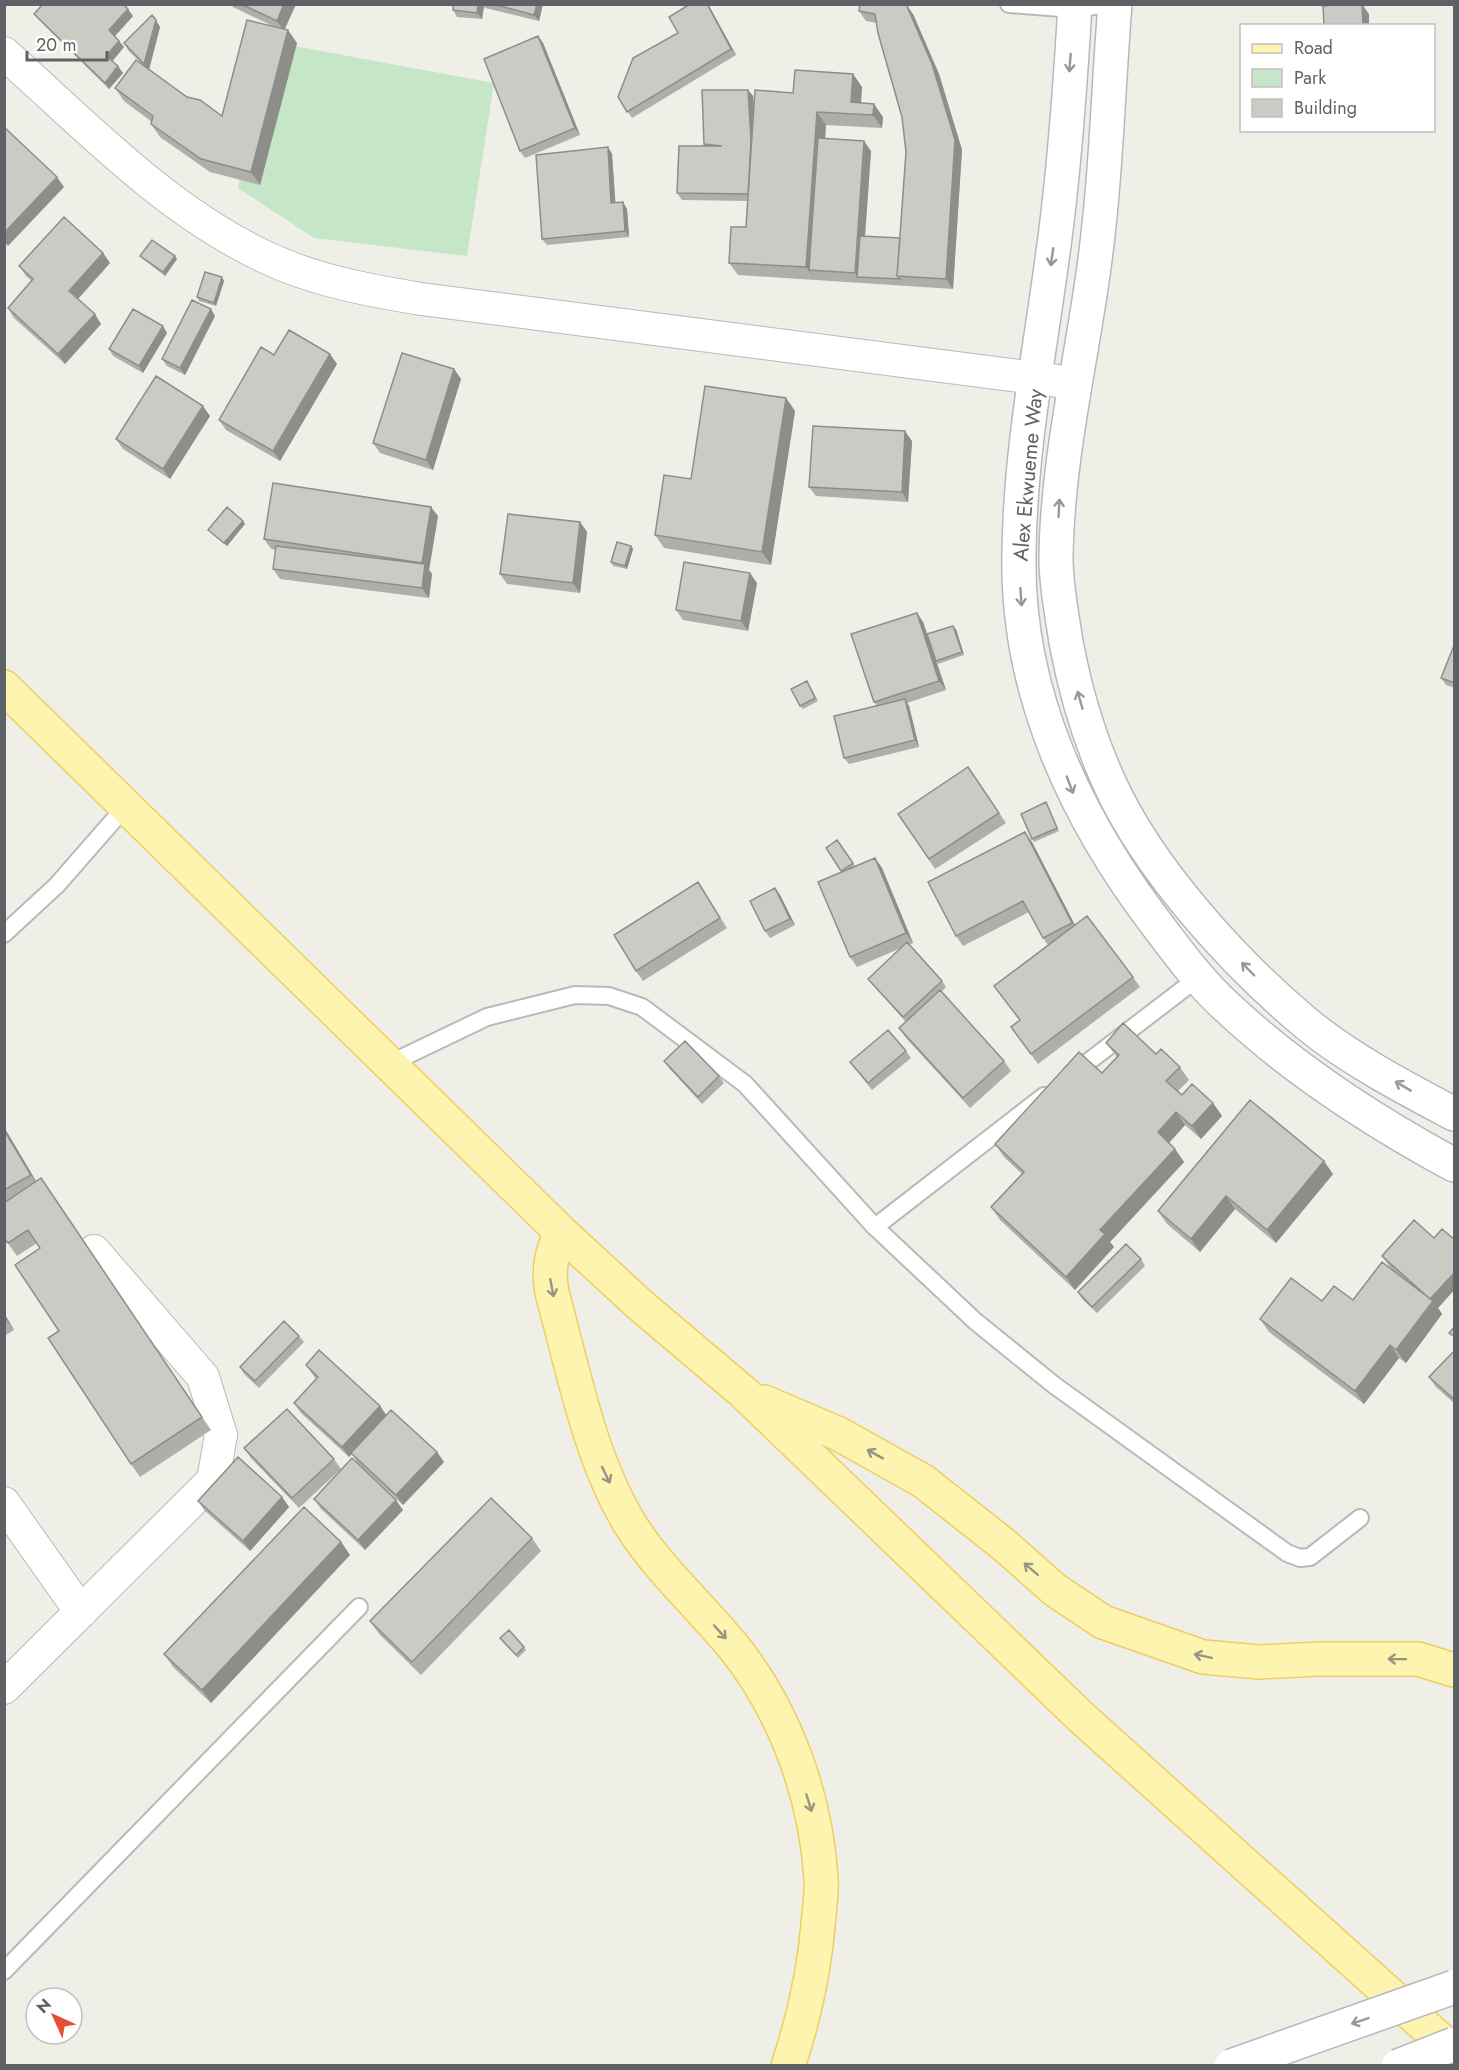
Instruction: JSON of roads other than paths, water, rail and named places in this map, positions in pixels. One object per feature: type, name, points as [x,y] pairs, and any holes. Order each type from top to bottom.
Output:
[{"type":"main road","points":[[4,687],[561,1232],[639,1304],[743,1392],[1082,1718],[1455,2052]]},
{"type":"main road","points":[[561,1232],[553,1250],[549,1271],[552,1293],[602,1468],[630,1525],[679,1586],[733,1647],[769,1698],[794,1752],[812,1813],[822,1881],[817,1941],[805,2017],[788,2066]]},
{"type":"main road","points":[[743,1392],[839,1434],[923,1481],[1003,1544],[1056,1590],[1103,1622],[1135,1635],[1203,1657],[1259,1662],[1318,1659],[1418,1659],[1455,1670]]},
{"type":"street","name":"Alex Ekwueme Way","points":[[1114,4],[1094,265],[1074,383],[1060,494],[1056,562],[1071,669],[1088,729],[1110,785],[1142,839],[1180,894],[1256,978],[1309,1025],[1365,1063],[1455,1114]]},
{"type":"street","name":"Alex Ekwueme Way","points":[[1075,7],[1059,212],[1021,496],[1018,558],[1023,625],[1033,676],[1052,739],[1074,795],[1096,836],[1139,901],[1199,977],[1226,1007],[1282,1055],[1332,1092],[1404,1137],[1455,1165]]},
{"type":"street","points":[[4,53],[164,195],[220,234],[265,257],[326,280],[421,299],[1074,383]]},
{"type":"street","points":[[4,1688],[213,1480],[221,1435],[203,1377],[94,1251]]},
{"type":"street","points":[[4,1503],[81,1612]]},
{"type":"street","points":[[1231,2066],[1455,1988]]},
{"type":"street","points":[[1398,2066],[1455,2044]]},
{"type":"lane","points":[[1009,4],[1075,7],[1108,4]]},
{"type":"lane","points":[[4,934],[57,885],[126,806]]},
{"type":"lane","points":[[875,1227],[1199,977]]},
{"type":"lane","points":[[389,1064],[487,1017],[575,995],[609,996],[642,1008],[745,1084],[875,1227],[975,1321],[1054,1385],[1287,1553],[1300,1558],[1310,1557],[1360,1518]]},
{"type":"lane","points":[[4,1971],[359,1607]]}]
